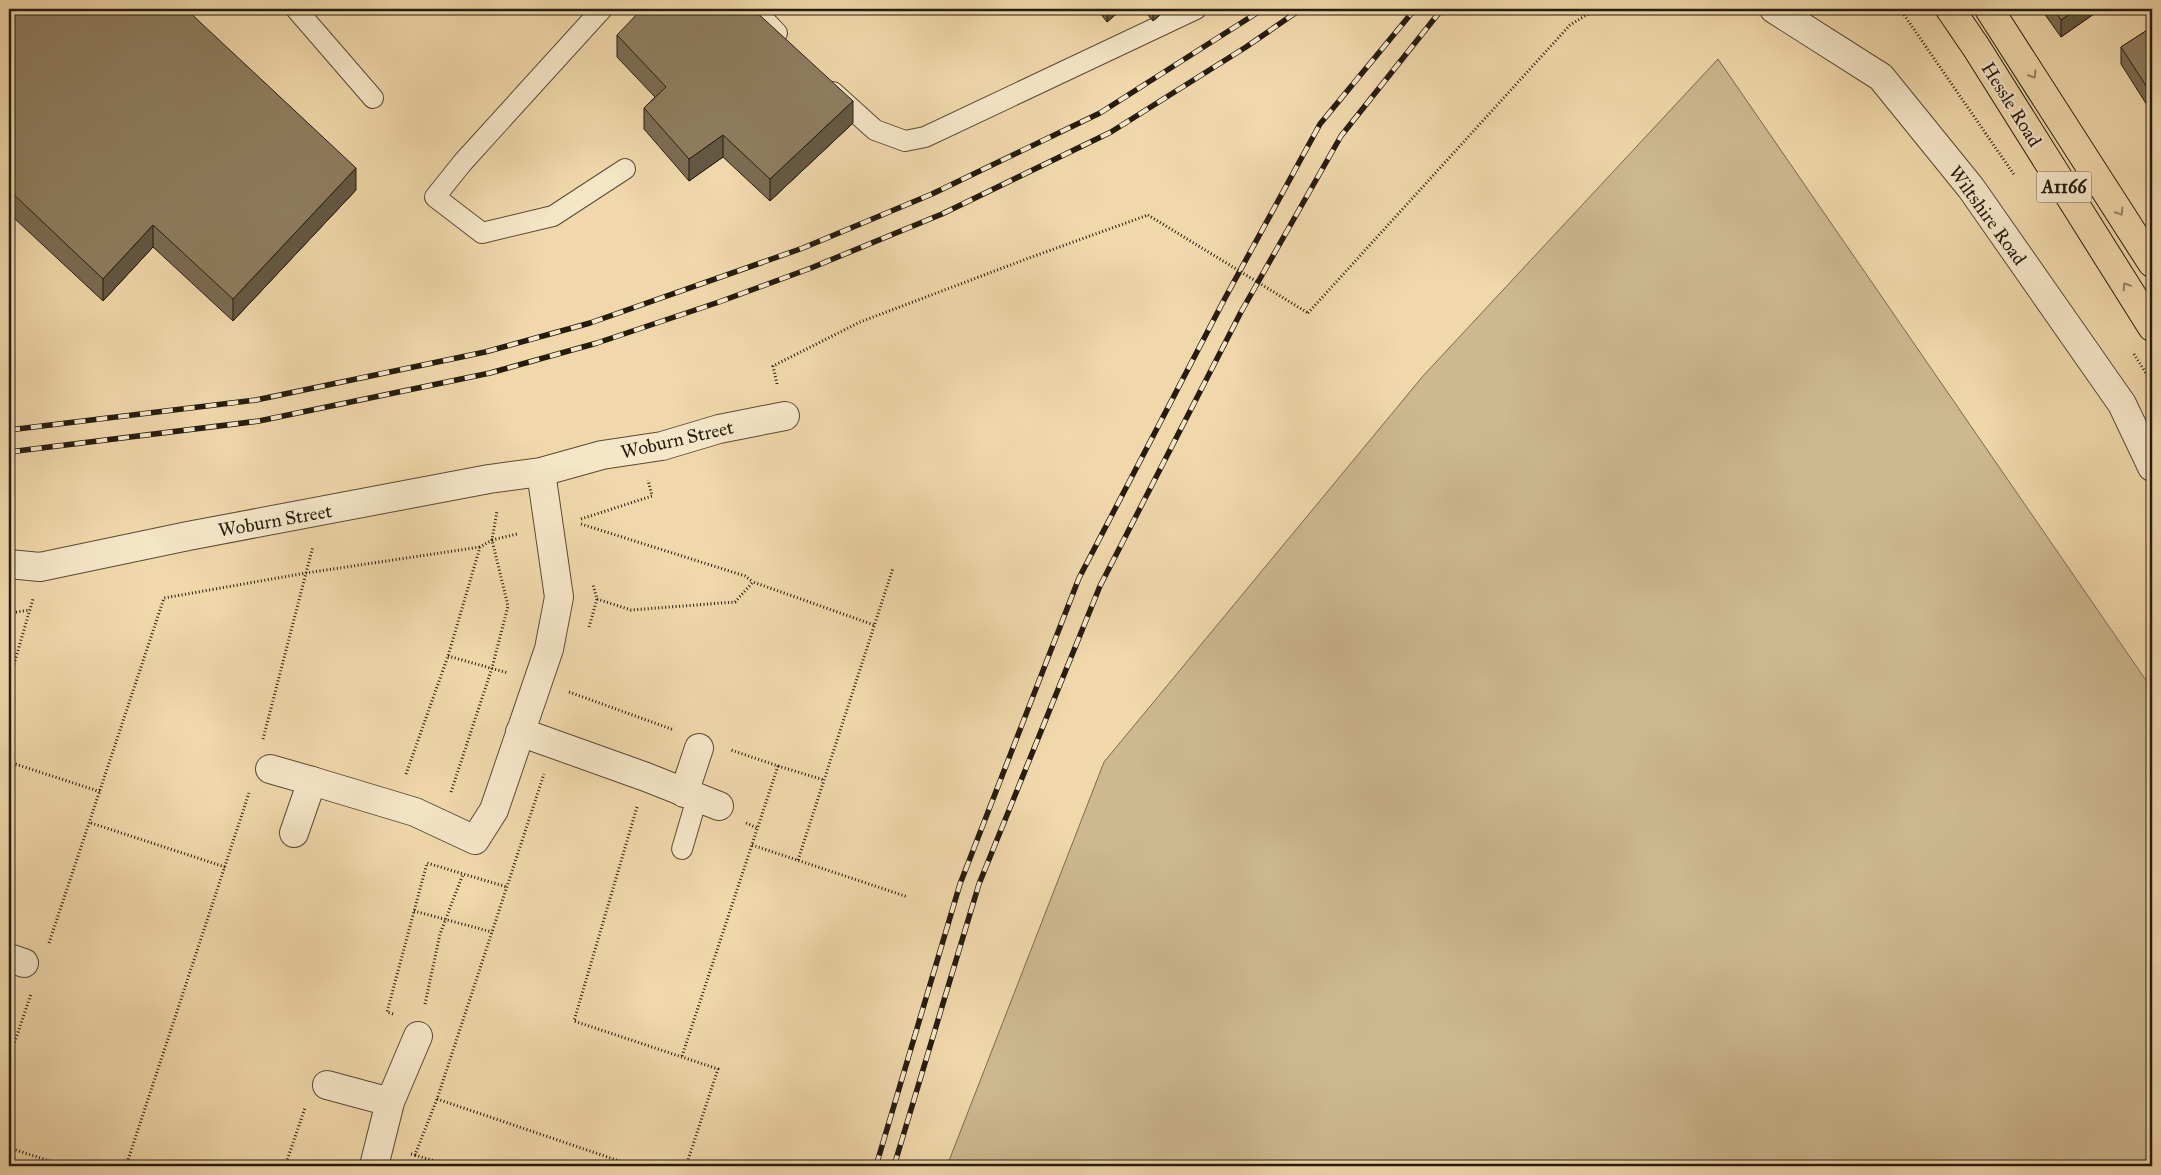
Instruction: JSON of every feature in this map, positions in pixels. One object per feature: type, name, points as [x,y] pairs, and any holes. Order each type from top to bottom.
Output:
[{"type":"main road","name":"Hessle Road","points":[[1950,9],[1976,47],[2152,327]]},
{"type":"main road","name":"Hessle Road","points":[[1989,9],[2007,34],[2152,262]]},
{"type":"street","name":"Wiltshire Road","points":[[1774,9],[1881,77],[1971,188],[2117,396],[2152,467]]},
{"type":"street","name":"Woburn Street","points":[[9,564],[40,567],[188,536],[541,472],[602,455],[662,446],[719,429],[785,416]]},
{"type":"street","points":[[270,769],[415,812],[475,840],[494,810],[549,649],[559,597],[541,472]]},
{"type":"street","points":[[520,732],[646,777],[700,799],[699,748]]},
{"type":"street","points":[[294,833],[312,781]]},
{"type":"street","points":[[377,1154],[390,1102],[420,1030]]},
{"type":"street","points":[[327,1085],[390,1102]]},
{"type":"lane","points":[[296,9],[374,98]]},
{"type":"lane","points":[[602,9],[463,162],[435,197],[482,233],[553,216],[625,169]]},
{"type":"lane","points":[[754,9],[792,49]]},
{"type":"lane","points":[[817,76],[875,130],[905,141],[925,137],[1196,9]]},
{"type":"lane","points":[[682,850],[700,799]]},
{"type":"path","points":[[785,416],[773,366],[860,322],[1148,215],[1308,313],[1570,25],[1596,9]]},
{"type":"path","points":[[1900,9],[1944,72]]},
{"type":"path","points":[[639,449],[652,496],[573,522],[745,576],[753,582],[874,626]]},
{"type":"path","points":[[440,824],[492,668],[508,606],[492,540],[501,478]]},
{"type":"path","points":[[262,743],[322,512]]},
{"type":"path","points":[[9,1059],[28,965],[91,823],[164,598],[306,573],[480,547],[492,540]]},
{"type":"path","points":[[395,806],[448,656],[480,547]]},
{"type":"path","points":[[9,681],[31,610],[40,567]]},
{"type":"path","points":[[798,860],[893,568]]},
{"type":"path","points":[[597,599],[631,610],[734,602],[753,582]]},
{"type":"path","points":[[9,613],[31,610]]},
{"type":"path","points":[[414,1155],[437,1099],[554,744]]},
{"type":"path","points":[[9,762],[101,792]]},
{"type":"path","points":[[778,766],[824,780]]},
{"type":"path","points":[[646,777],[574,1021],[718,1068],[686,1166]]},
{"type":"path","points":[[126,1166],[250,789]]},
{"type":"path","points":[[91,823],[224,867]]},
{"type":"path","points":[[420,1030],[440,934],[475,840]]},
{"type":"path","points":[[752,845],[908,897]]},
{"type":"path","points":[[458,1035],[420,1030],[387,1012],[427,863],[507,887]]},
{"type":"path","points":[[414,911],[492,932]]},
{"type":"path","points":[[285,1166],[315,1080],[327,1085]]},
{"type":"path","points":[[437,1099],[634,1166]]},
{"type":"path","points":[[9,1148],[66,1166]]},
{"type":"path","points":[[377,1154],[414,1155],[450,1166]]},
{"type":"shaded area","points":[[1718,59],[2152,689],[2152,1166],[947,1166],[1104,762],[1423,376]]},
{"type":"building","points":[[9,9],[186,9],[356,168],[233,299],[153,225],[103,279],[9,190]]},
{"type":"building","points":[[642,9],[753,9],[853,101],[770,179],[723,135],[689,159],[644,108],[666,87],[617,35]]},
{"type":"building","points":[[2054,9],[2077,9],[2061,20]]},
{"type":"building","points":[[2152,27],[2152,95],[2121,47]]},
{"type":"building","points":[[9,192],[14,198],[9,204]]},
{"type":"railway","points":[[9,430],[256,400],[485,352],[590,323],[803,248],[932,194],[1100,113],[1263,9]]},
{"type":"railway","points":[[9,452],[259,421],[490,373],[597,343],[719,302],[811,268],[942,214],[1111,132],[1246,47],[1301,9]]},
{"type":"railway","points":[[876,1166],[960,884],[1079,578],[1224,300],[1320,124],[1415,9]]},
{"type":"railway","points":[[894,1166],[979,884],[1100,586],[1241,312],[1341,136],[1442,9]]}]
